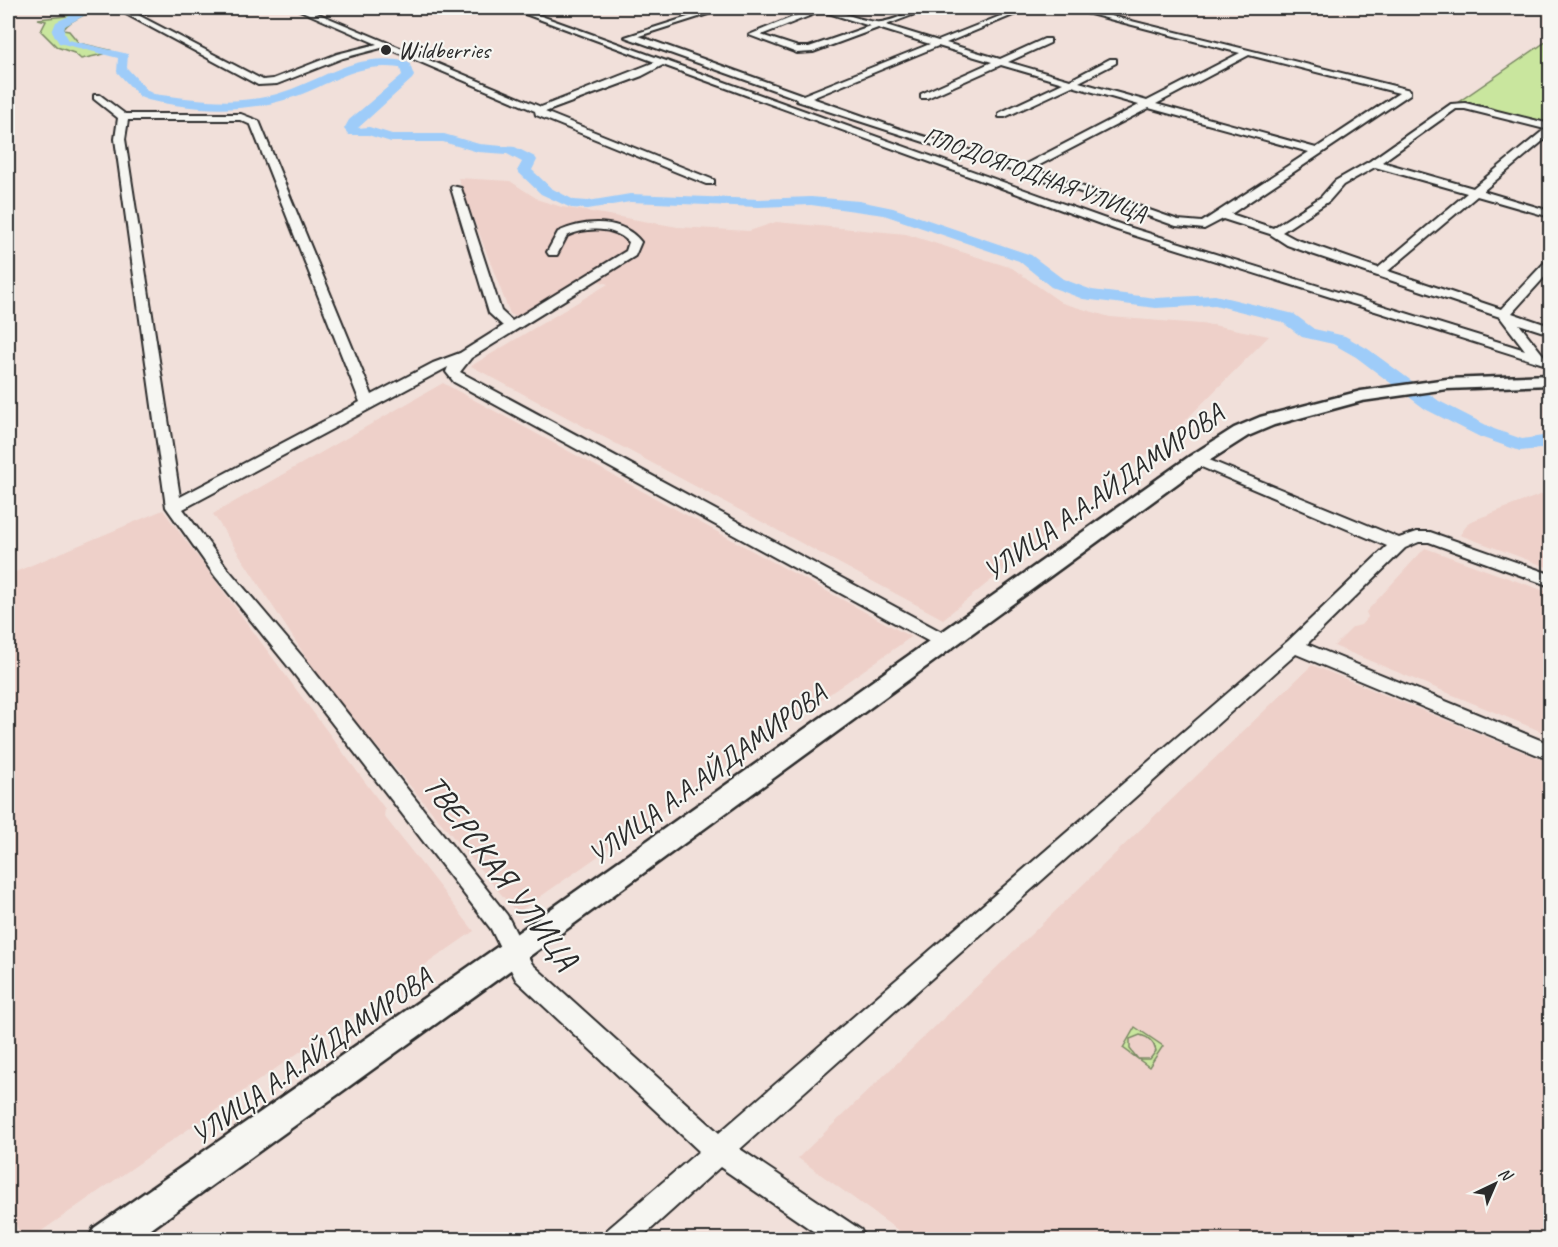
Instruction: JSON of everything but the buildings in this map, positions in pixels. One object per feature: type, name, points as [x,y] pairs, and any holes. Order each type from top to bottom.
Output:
[{"type":"main road","name":"УЛИЦА А.А.АЙДАМИРОВА","points":[[106,1239],[513,952],[1197,460],[1242,432],[1267,421],[1361,396],[1447,384],[1551,380]]},
{"type":"street","points":[[157,8],[130,14],[261,83],[274,81],[340,56],[384,45]]},
{"type":"street","points":[[299,8],[541,110],[639,74],[663,62]]},
{"type":"street","name":"ПЛОДОЯГОДНАЯ УЛИЦА","points":[[513,8],[1121,228],[1544,359]]},
{"type":"street","points":[[610,43],[723,8]]},
{"type":"street","points":[[927,8],[878,25],[810,50],[796,50],[753,35],[821,8],[878,25],[939,44],[1071,83],[1319,152]]},
{"type":"street","points":[[782,106],[1026,8]]},
{"type":"street","points":[[630,36],[896,131],[1024,170],[1187,226],[1204,226],[1407,92],[1071,8]]},
{"type":"street","points":[[924,96],[1047,41]]},
{"type":"street","points":[[997,183],[1246,53]]},
{"type":"street","points":[[1002,115],[1113,61]]},
{"type":"street","points":[[98,97],[123,117],[241,117],[255,123],[368,403]]},
{"type":"street","points":[[1274,232],[1325,199],[1339,183],[1374,163],[1454,106],[1465,106],[1551,129]]},
{"type":"street","points":[[541,110],[539,113],[710,182]]},
{"type":"street","points":[[123,117],[120,139],[174,507],[438,366],[466,355],[631,253],[635,242],[624,232],[611,228],[578,227],[562,234],[553,252]]},
{"type":"street","points":[[1380,272],[1551,129]]},
{"type":"street","points":[[1374,163],[1551,214]]},
{"type":"street","points":[[456,188],[495,313],[512,327]]},
{"type":"street","points":[[1222,215],[1274,232],[1292,242],[1551,330]]},
{"type":"street","points":[[1504,314],[1551,264]]},
{"type":"street","points":[[1504,314],[1544,359]]},
{"type":"street","points":[[466,355],[455,366],[453,372],[459,379],[945,642]]},
{"type":"street","points":[[1197,460],[1399,544]]},
{"type":"street","name":"ТВЕРСКАЯ УЛИЦА","points":[[174,507],[221,572],[298,665],[499,922],[524,972],[718,1150],[851,1239]]},
{"type":"street","points":[[617,1239],[1294,646],[1399,544],[1417,537],[1430,537],[1551,580]]},
{"type":"street","points":[[1294,646],[1551,752]]},
{"type":"shaded area","points":[[458,178],[510,181],[539,200],[562,207],[678,227],[749,231],[776,222],[906,234],[1012,268],[1062,303],[1110,317],[1213,325],[1269,336],[1172,434],[943,619],[471,366],[608,284],[587,277],[520,318],[510,314]]},
{"type":"shaded area","points":[[443,383],[911,637],[517,913],[320,679],[213,514]]},
{"type":"shaded area","points":[[1550,491],[1550,568],[1460,535],[1469,522]]},
{"type":"shaded area","points":[[163,510],[385,809],[384,816],[474,931],[30,1239],[22,1239],[8,1206],[8,575]]},
{"type":"shaded area","points":[[1425,548],[1550,593],[1550,735],[1334,646],[1353,627],[1361,625],[1368,617],[1366,612]]},
{"type":"shaded area","points":[[1312,665],[1550,763],[1550,1239],[910,1239],[798,1158]]},
{"type":"green space","points":[[81,8],[95,8],[70,23],[63,30],[69,31],[79,43],[110,50],[104,54],[81,59],[74,53],[57,47],[41,31],[46,21],[38,19],[66,16]]},
{"type":"green space","points":[[1550,39],[1550,127],[1457,103]]},
{"type":"green space","points":[[1135,1027],[1163,1046],[1149,1067],[1138,1059],[1123,1048]],"holes":[[[1140,1035],[1148,1039],[1156,1051],[1150,1059],[1138,1059],[1130,1049],[1130,1039]]]},
{"type":"waterway","points":[[93,8],[60,24],[58,32],[65,43],[124,56],[121,69],[144,94],[152,97],[229,105],[260,102],[293,93],[337,72],[367,63],[385,62],[405,65],[408,76],[354,123],[351,129],[354,132],[369,131],[391,138],[444,138],[478,148],[510,150],[530,160],[524,171],[546,191],[571,204],[588,205],[630,198],[735,200],[759,203],[811,201],[859,205],[888,211],[1025,258],[1057,283],[1089,295],[1156,303],[1215,300],[1288,318],[1308,333],[1339,340],[1362,353],[1432,405],[1487,433],[1520,445],[1540,445],[1550,441]]},
{"type":"place","name":"Wildberries","points":[[386,50]]}]
